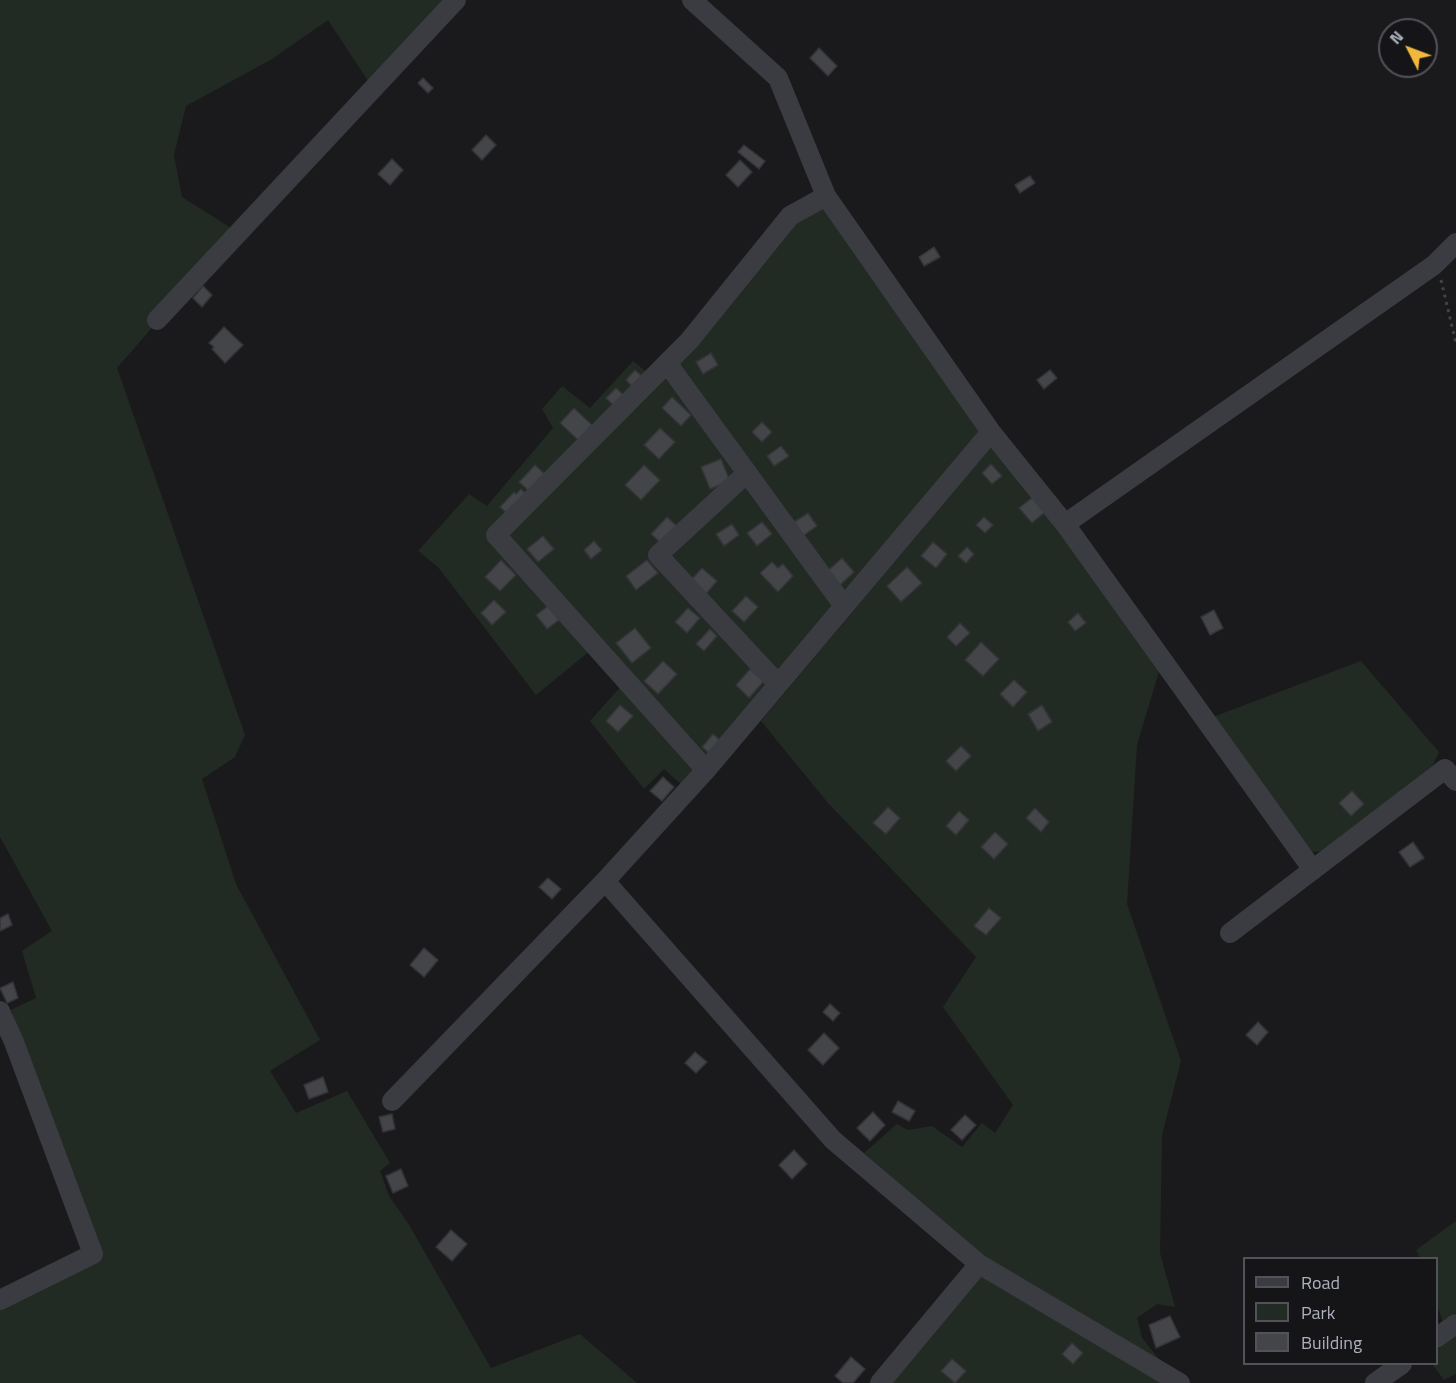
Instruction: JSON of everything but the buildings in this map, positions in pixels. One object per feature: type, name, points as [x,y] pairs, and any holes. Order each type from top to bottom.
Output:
[{"type":"street","points":[[157,320],[456,0]]},
{"type":"street","points":[[692,0],[778,78],[826,196],[991,432],[1065,525],[1313,870]]},
{"type":"street","points":[[706,770],[496,535],[696,333],[790,216],[826,196]]},
{"type":"street","points":[[1065,525],[1429,268],[1456,243]]},
{"type":"street","points":[[667,363],[844,606]]},
{"type":"street","points":[[392,1101],[604,881],[706,770],[991,432]]},
{"type":"street","points":[[747,473],[658,555],[778,684]]},
{"type":"street","points":[[1230,933],[1445,769],[1456,781]]},
{"type":"street","points":[[604,881],[833,1140],[980,1264],[1180,1383]]},
{"type":"street","points":[[0,1011],[14,1041],[93,1254],[0,1300]]},
{"type":"street","points":[[880,1383],[980,1264]]},
{"type":"street","points":[[1438,1337],[1456,1324]]},
{"type":"street","points":[[1375,1383],[1401,1365]]},
{"type":"path","points":[[1429,268],[1442,280],[1456,343]]},
{"type":"green space","points":[[0,0],[445,0],[370,84],[328,20],[272,59],[186,106],[174,155],[182,197],[236,231],[117,368],[245,735],[235,757],[202,779],[236,884],[320,1040],[270,1071],[296,1113],[347,1091],[390,1163],[380,1171],[389,1196],[408,1223],[491,1368],[580,1334],[637,1383],[0,1383],[0,1307],[101,1257],[11,1010],[36,998],[22,951],[52,931],[0,837]]},
{"type":"green space","points":[[817,190],[982,430],[683,786],[664,769],[644,789],[590,721],[623,684],[591,650],[536,695],[438,567],[418,551],[469,494],[487,506],[553,428],[542,409],[562,386],[590,408],[633,361],[649,374]]},
{"type":"green space","points":[[992,446],[1039,499],[1160,668],[1137,745],[1127,904],[1181,1061],[1162,1135],[1160,1253],[1175,1307],[1157,1304],[1137,1318],[1142,1338],[1167,1369],[983,1257],[864,1153],[897,1124],[908,1130],[932,1126],[962,1147],[982,1123],[995,1133],[1013,1105],[943,1007],[976,957],[828,803],[761,721]]},
{"type":"green space","points":[[1361,661],[1439,752],[1433,765],[1327,851],[1312,852],[1213,717]]},
{"type":"green space","points":[[1456,1221],[1456,1313],[1443,1322],[1438,1308],[1438,1257],[1420,1257],[1416,1250]]},
{"type":"green space","points":[[969,1262],[1172,1383],[869,1383]]},
{"type":"green space","points":[[1456,1336],[1456,1374],[1444,1380],[1433,1365],[1438,1365],[1438,1349]]}]
